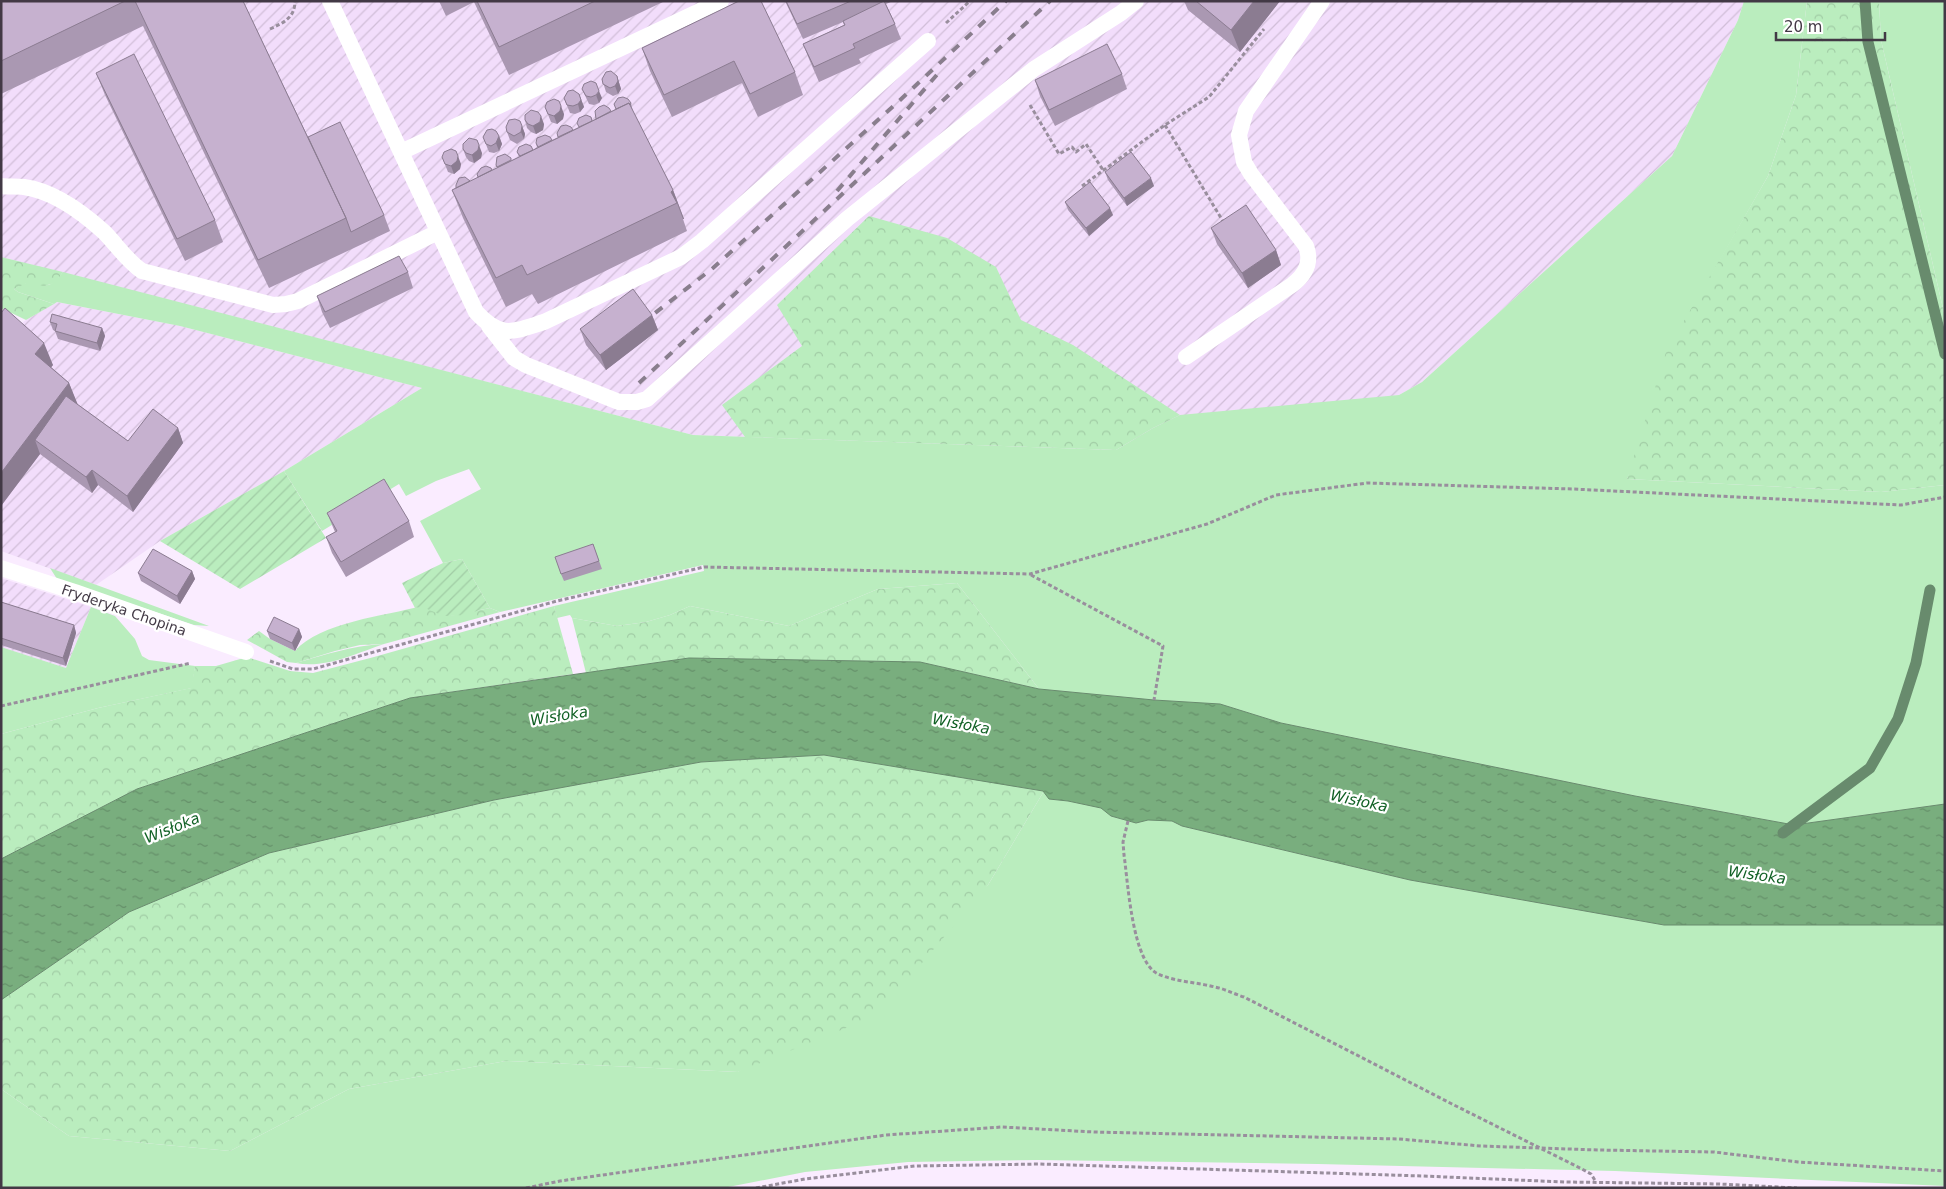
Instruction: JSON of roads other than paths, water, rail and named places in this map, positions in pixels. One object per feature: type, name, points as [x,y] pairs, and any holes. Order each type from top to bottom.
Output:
[{"type":"lane","points":[[330,1],[476,312],[514,358],[526,365],[619,402],[630,403],[647,399],[847,219],[1034,69],[1121,13],[1136,1]]},
{"type":"lane","points":[[401,152],[721,1]]},
{"type":"lane","points":[[1186,356],[1292,285],[1300,278],[1309,263],[1309,254],[1306,246],[1244,162],[1239,135],[1246,111],[1322,1]]},
{"type":"lane","points":[[489,326],[506,332],[544,322],[681,256],[702,241],[928,41]]},
{"type":"lane","points":[[1,186],[26,187],[52,195],[104,232],[131,264],[142,271],[273,305],[286,304],[298,300],[438,232]]},
{"type":"lane","name":"Fryderyka Chopina","points":[[1,568],[246,652]]},
{"type":"water","name":"Wisłoka","points":[[689,658],[920,662],[1039,689],[1220,704],[1281,723],[1635,796],[1794,825],[1945,804],[1945,925],[1664,925],[1410,880],[1182,826],[1172,821],[1148,820],[1136,823],[1111,816],[1101,808],[1049,799],[1043,791],[824,755],[701,762],[494,800],[269,853],[129,912],[1,1000],[1,859],[137,789],[410,698]]},
{"type":"waterway","points":[[1865,1],[1868,42],[1945,354]]},
{"type":"waterway","points":[[1783,833],[1870,768],[1898,719],[1916,663],[1930,590]]},
{"type":"railway","points":[[641,324],[713,268],[898,102],[1006,1]]},
{"type":"railway","points":[[639,383],[1050,1]]},
{"type":"railway","points":[[837,191],[941,70]]}]
